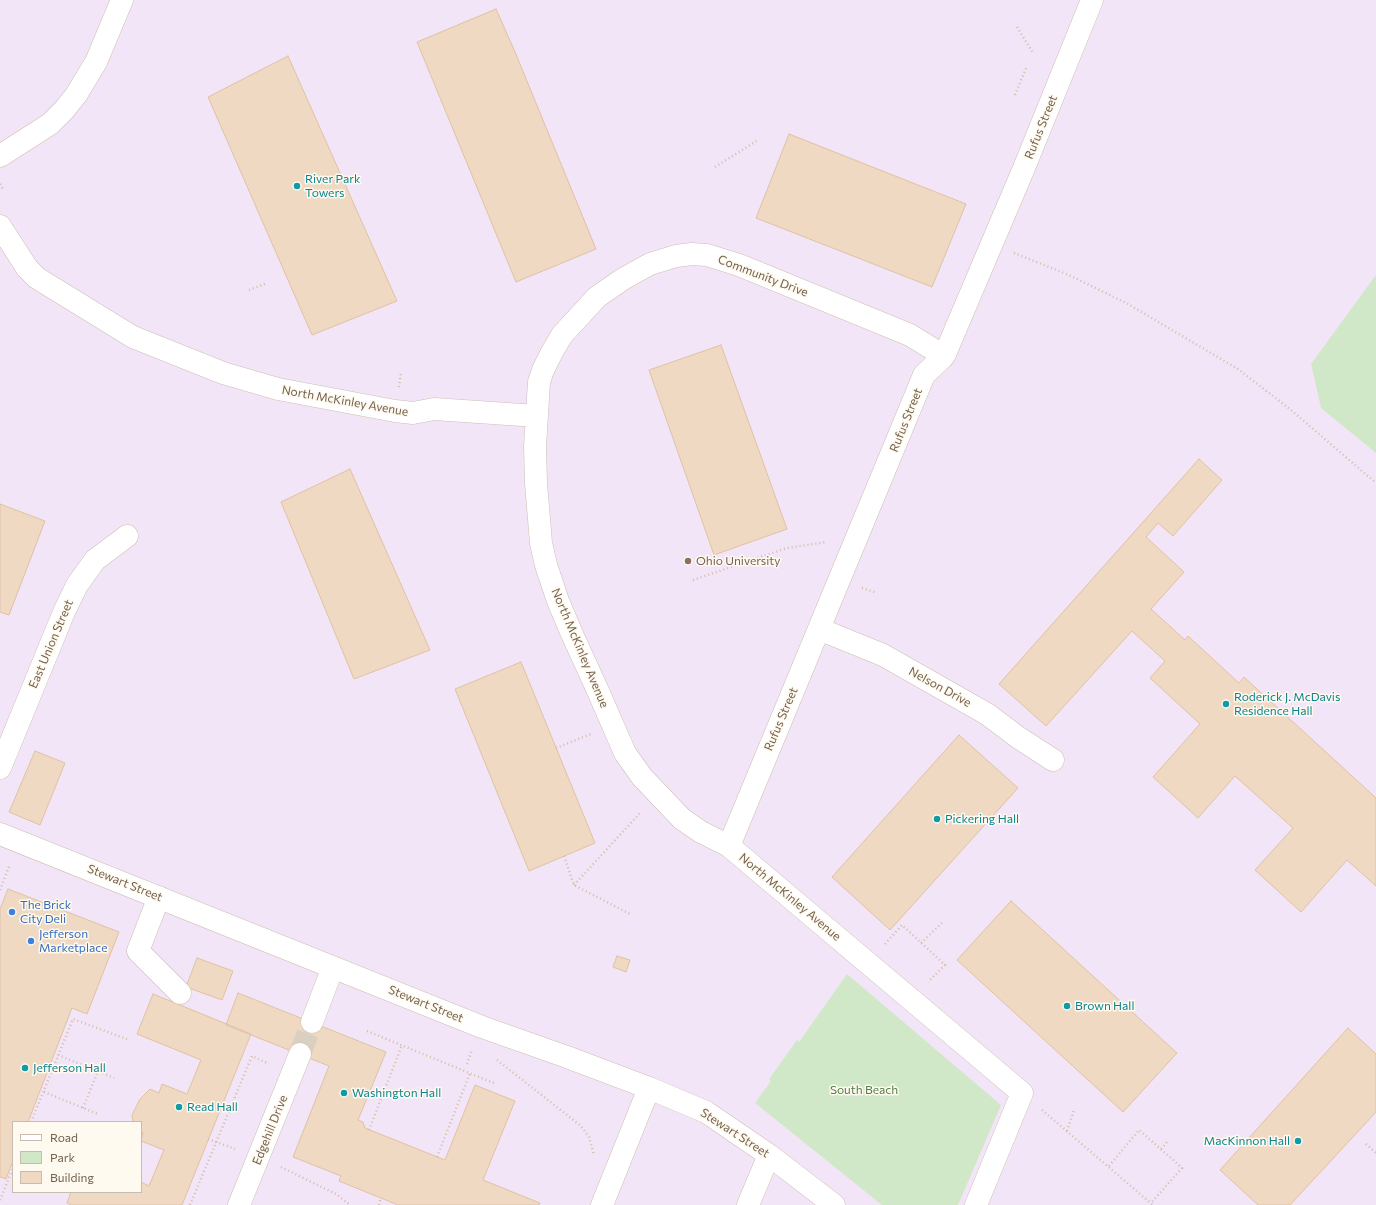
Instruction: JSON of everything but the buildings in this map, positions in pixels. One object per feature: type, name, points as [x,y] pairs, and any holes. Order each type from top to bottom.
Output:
[{"type":"street","points":[[0,156],[50,124],[76,95],[96,62],[122,0]]},
{"type":"street","name":"Rufus Street","points":[[728,846],[924,375],[943,357],[1026,162],[1092,0]]},
{"type":"street","name":"North McKinley Avenue","points":[[0,226],[27,268],[37,278],[133,336],[223,373],[278,390],[395,411],[413,413],[434,409],[537,416],[535,447],[536,483],[542,543],[546,565],[558,601],[625,753],[638,771],[682,819],[701,832],[728,846],[1022,1092]]},
{"type":"street","name":"Community Drive","points":[[537,416],[539,382],[543,370],[562,335],[597,297],[623,279],[650,264],[676,256],[692,254],[707,255],[739,265],[910,335],[943,357]]},
{"type":"street","name":"East Union Street","points":[[0,768],[64,612],[77,585],[95,560],[127,536]]},
{"type":"street","name":"Nelson Drive","points":[[819,629],[883,655],[988,714],[1019,738],[1053,760]]},
{"type":"street","name":"Stewart Street","points":[[0,834],[482,1027],[649,1088],[706,1112],[769,1155],[834,1205]]},
{"type":"street","points":[[158,897],[138,951],[180,993]]},
{"type":"street","points":[[312,1022],[333,967]]},
{"type":"street","name":"Edgehill Drive","points":[[239,1205],[300,1054]]},
{"type":"street","points":[[602,1205],[649,1088]]},
{"type":"street","points":[[976,1205],[1022,1092]]},
{"type":"street","points":[[748,1205],[769,1155]]},
{"type":"path","points":[[1017,27],[1033,53]]},
{"type":"path","points":[[1015,95],[1026,68]]},
{"type":"path","points":[[716,167],[758,140]]},
{"type":"path","points":[[0,184],[3,189]]},
{"type":"path","points":[[1010,251],[1069,275],[1128,304],[1238,369],[1291,410],[1376,483]]},
{"type":"path","points":[[249,290],[265,284]]},
{"type":"path","points":[[693,580],[787,548],[830,542]]},
{"type":"path","points":[[858,586],[877,593]]},
{"type":"path","points":[[556,748],[594,733]]},
{"type":"path","points":[[574,885],[644,809]]},
{"type":"path","points":[[564,856],[574,885],[632,914]]},
{"type":"path","points":[[0,888],[11,862]]},
{"type":"path","points":[[921,943],[943,922]]},
{"type":"path","points":[[882,948],[902,925],[945,965],[925,985]]},
{"type":"path","points":[[32,1121],[73,1019],[129,1040]]},
{"type":"path","points":[[367,1031],[496,1084]]},
{"type":"path","points":[[369,1130],[402,1045]]},
{"type":"path","points":[[467,1064],[473,1048]]},
{"type":"path","points":[[58,1055],[114,1078]]},
{"type":"path","points":[[190,1205],[252,1056],[273,1065]]},
{"type":"path","points":[[496,1060],[581,1126],[589,1137],[596,1161]]},
{"type":"path","points":[[83,1108],[98,1071]]},
{"type":"path","points":[[437,1157],[470,1073]]},
{"type":"path","points":[[44,1092],[98,1114]]},
{"type":"path","points":[[1022,1092],[1152,1204],[1182,1168],[1139,1130],[1109,1166]]},
{"type":"path","points":[[1067,1131],[1074,1110]]},
{"type":"path","points":[[208,1139],[238,1150]]},
{"type":"path","points":[[1161,1149],[1167,1142]]},
{"type":"path","points":[[1366,1144],[1376,1153]]},
{"type":"path","points":[[0,1200],[12,1170]]},
{"type":"path","points":[[289,1171],[336,1194],[350,1205]]},
{"type":"path","points":[[379,1205],[381,1198]]},
{"type":"shaded area","name":"Ohio University","points":[[0,0],[1376,0],[1376,1205],[0,1205]]},
{"type":"green space","points":[[1376,275],[1376,453],[1321,408],[1311,364]]},
{"type":"green space","name":"South Beach","points":[[847,974],[1001,1105],[958,1205],[882,1205],[755,1103],[771,1081],[769,1079],[797,1040],[799,1042]]},
{"type":"tunnel","points":[[300,1054],[312,1022]]},
{"type":"place","name":"River Park Towers","points":[[297,186]]},
{"type":"place","name":"Ohio University","points":[[688,561]]},
{"type":"place","name":"Roderick J. McDavis Residence Hall","points":[[1226,704]]},
{"type":"place","name":"Pickering Hall","points":[[937,819]]},
{"type":"place","name":"The Brick City Deli","points":[[12,912]]},
{"type":"place","name":"Jefferson Marketplace","points":[[31,941]]},
{"type":"place","name":"Brown Hall","points":[[1067,1006]]},
{"type":"place","name":"Jefferson Hall","points":[[25,1068]]},
{"type":"place","name":"Washington Hall","points":[[344,1093]]},
{"type":"place","name":"Read Hall","points":[[179,1107]]},
{"type":"place","name":"MacKinnon Hall","points":[[1298,1141]]}]
